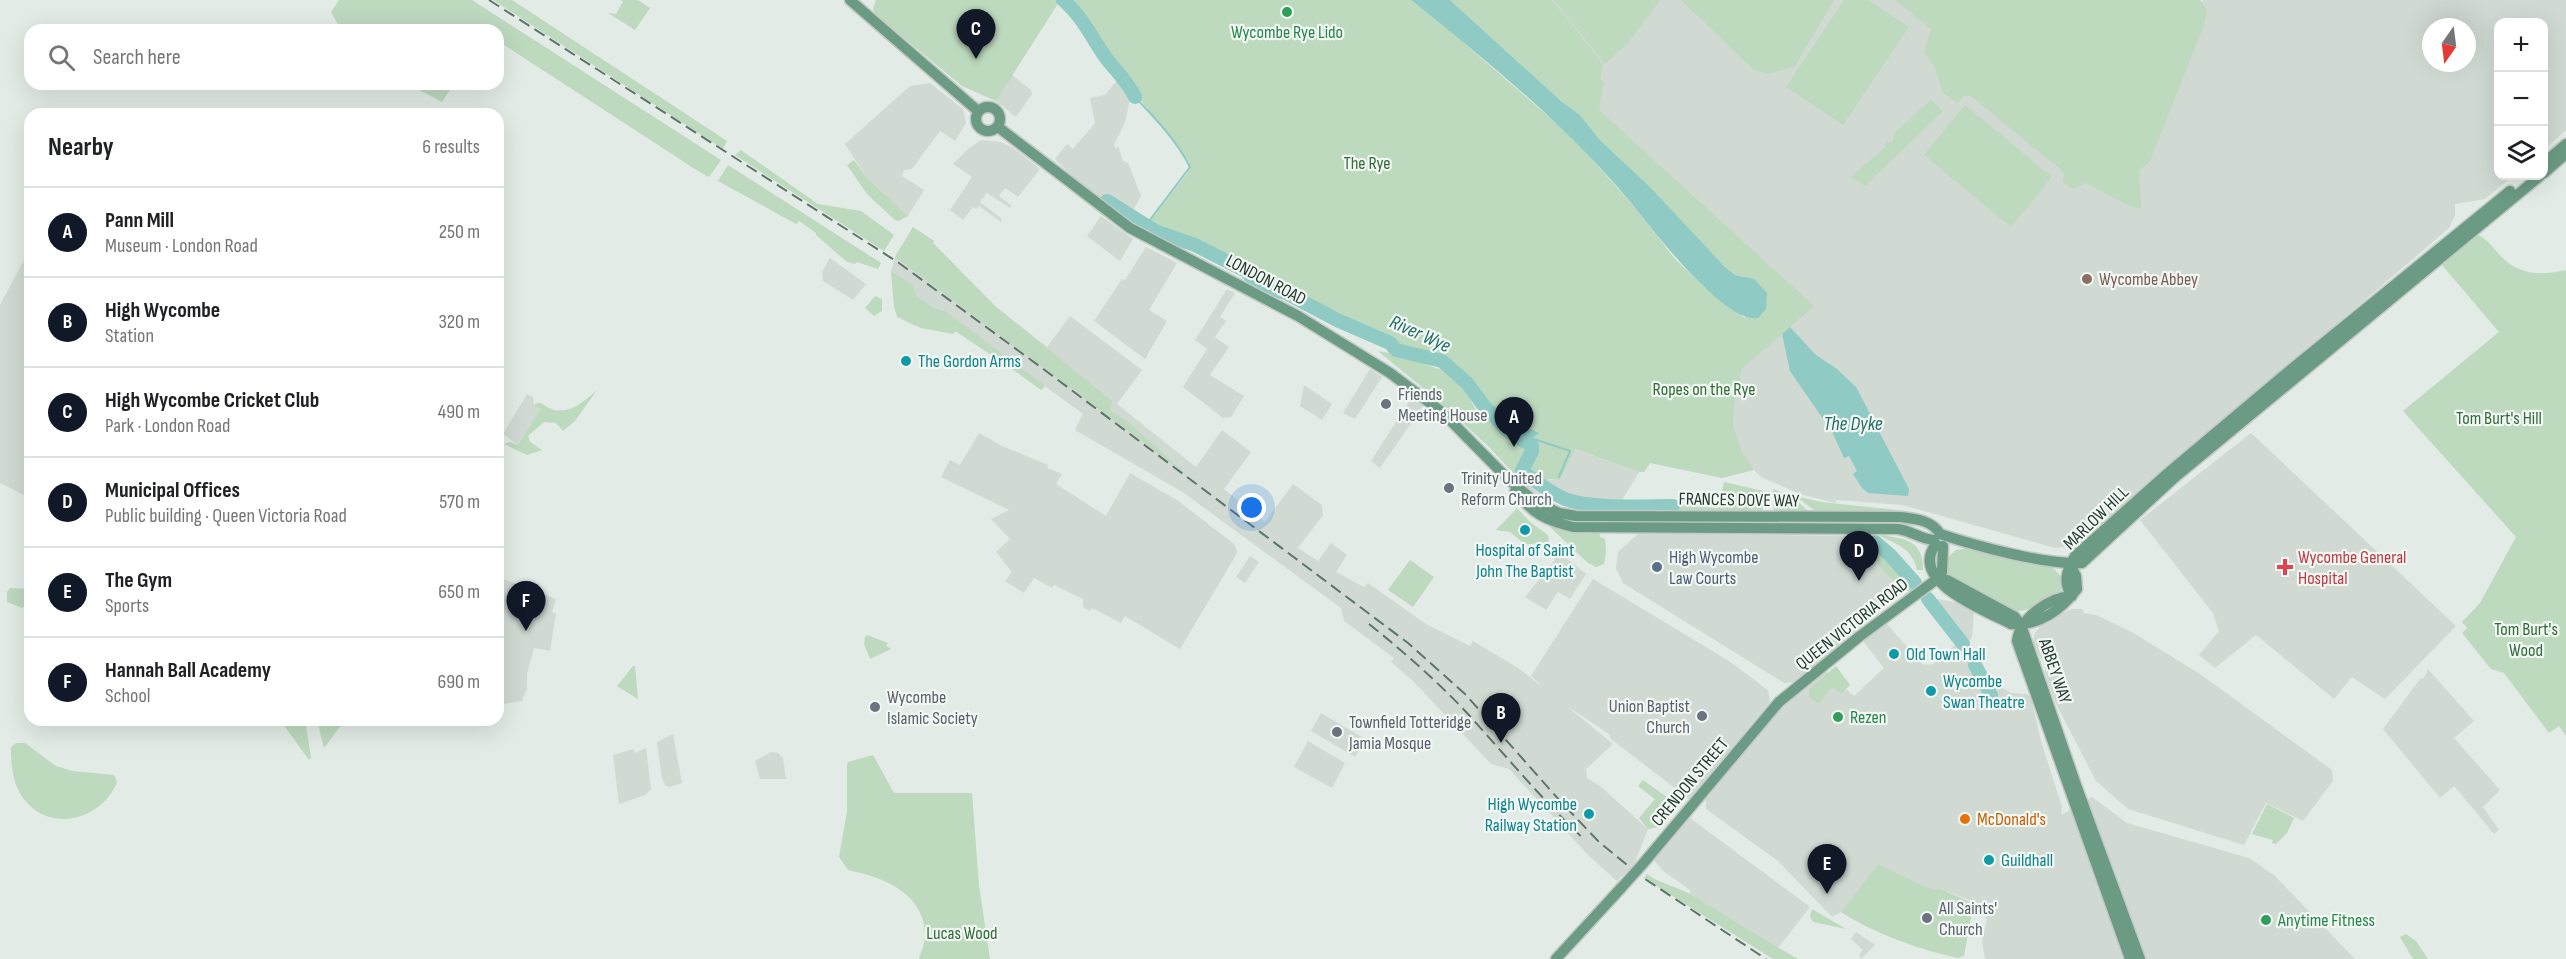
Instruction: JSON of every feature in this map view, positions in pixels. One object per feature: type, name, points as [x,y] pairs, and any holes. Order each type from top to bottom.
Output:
[{"type":"main road","name":"LONDON ROAD","points":[[850,0],[978,111]]},
{"type":"main road","name":"LONDON ROAD","points":[[984,107],[994,109],[1000,118],[998,127],[991,131],[980,129],[975,119],[978,111],[984,107]]},
{"type":"main road","name":"LONDON ROAD","points":[[998,127],[1130,228],[1298,316],[1390,373],[1442,412],[1534,506]]},
{"type":"main road","points":[[2548,160],[2566,144]]},
{"type":"main road","name":"MARLOW HILL","points":[[2548,169],[2566,154]]},
{"type":"main road","name":"MARLOW HILL","points":[[2070,564],[2075,556],[2169,471],[2524,180]]},
{"type":"main road","name":"MARLOW HILL","points":[[2070,564],[2082,563],[2182,472],[2535,180]]},
{"type":"main road","name":"FRANCES DOVE WAY","points":[[1534,506],[1576,516],[1626,522],[1898,528],[1912,531],[1926,540],[1941,541],[1936,527],[1929,523],[1901,517],[1626,522]]},
{"type":"main road","points":[[1941,541],[1968,543],[2070,564],[2076,576],[2077,589],[2066,604],[2036,621],[2021,626],[2011,624],[1942,588],[1931,573],[1931,551],[1941,541]]},
{"type":"main road","name":"QUEEN VICTORIA ROAD","points":[[1789,696],[1860,636],[1937,579]]},
{"type":"main road","name":"ABBEY WAY","points":[[2021,626],[2130,959]]},
{"type":"main road","name":"CRENDON STREET","points":[[1556,959],[1641,866],[1777,705],[1789,696]]},
{"type":"main road","name":"ABBEY WAY","points":[[2072,786],[2140,959]]},
{"type":"shaded area","name":"Wycombe Abbey","points":[[1549,0],[1909,0],[2147,150],[2203,0],[2566,0],[2566,130],[2548,146],[2548,18],[2494,18],[2494,180],[2508,180],[2485,199],[2455,204],[2455,215],[2449,228],[2076,546],[2055,548],[1903,505],[1837,500],[1835,503],[1800,494],[1761,477],[1742,452],[1733,423],[1742,369],[1813,306],[1608,121],[1591,101],[1547,1]]},
{"type":"shaded area","points":[[1012,75],[1031,90],[1032,94],[1016,117],[996,101]]},
{"type":"shaded area","points":[[1118,79],[1127,89],[1130,99],[1125,122],[1114,145],[1116,149],[1118,146],[1123,161],[1128,163],[1141,196],[1128,220],[1083,187],[1055,159],[1067,144],[1073,149],[1095,123],[1090,98],[1105,95]]},
{"type":"shaded area","points":[[930,83],[963,109],[966,123],[955,141],[940,131],[912,169],[904,170],[902,176],[924,190],[908,216],[866,177],[845,144],[910,86]]},
{"type":"shaded area","points":[[981,140],[1001,142],[1013,148],[1040,169],[1018,197],[1005,188],[999,196],[1012,206],[1010,208],[987,193],[980,202],[1002,219],[1001,222],[979,206],[976,209],[973,207],[963,220],[950,210],[972,177],[953,164]]},
{"type":"shaded area","points":[[1101,216],[1133,239],[1120,261],[1087,236]]},
{"type":"shaded area","points":[[913,227],[934,241],[933,243],[995,306],[1047,347],[1070,316],[1142,370],[1117,404],[1196,467],[1222,430],[1251,452],[1224,489],[1265,522],[1293,484],[1322,505],[1323,515],[1298,548],[1318,561],[1331,543],[1347,555],[1336,572],[1364,587],[1368,583],[1426,624],[1470,646],[1473,641],[1518,668],[1544,688],[1531,676],[1593,579],[1729,661],[1768,690],[1770,702],[1689,799],[1611,739],[1609,734],[1567,706],[1613,744],[1586,769],[1587,778],[1600,786],[1648,829],[1634,865],[1617,881],[1588,855],[1509,769],[1491,764],[1412,680],[1391,662],[1394,658],[1344,621],[1341,608],[1184,493],[1075,430],[1083,414],[1045,386],[1042,389],[955,331],[953,334],[913,325],[897,317],[891,271],[895,257]]},
{"type":"shaded area","points":[[1146,247],[1177,263],[1149,310],[1167,321],[1145,359],[1094,321]]},
{"type":"shaded area","points":[[830,258],[866,284],[853,300],[823,281],[822,272]]},
{"type":"shaded area","points":[[24,260],[24,495],[0,483],[0,305]]},
{"type":"shaded area","points":[[1227,289],[1235,293],[1220,317],[1226,321],[1215,337],[1229,347],[1210,375],[1244,396],[1231,417],[1223,418],[1183,387],[1207,349],[1195,340]]},
{"type":"shaded area","points":[[1370,369],[1382,377],[1355,419],[1343,413]]},
{"type":"shaded area","points":[[1304,385],[1332,404],[1322,420],[1300,406]]},
{"type":"shaded area","points":[[527,394],[533,397],[534,405],[540,409],[518,445],[504,432]]},
{"type":"shaded area","points":[[1412,397],[1423,406],[1380,468],[1371,461]]},
{"type":"shaded area","points":[[979,433],[1002,446],[1048,465],[1047,468],[1062,474],[1056,484],[1106,516],[1130,473],[1177,500],[1234,544],[1236,555],[1180,649],[1125,616],[1121,623],[1092,608],[1090,611],[1083,607],[1083,599],[1054,585],[1052,588],[1034,578],[1024,593],[1005,581],[1012,572],[996,552],[1010,539],[991,519],[1009,510],[941,477],[950,460],[960,465]]},
{"type":"shaded area","name":"Wycombe General Hospital","points":[[2251,433],[2456,626],[2385,699],[2352,677],[2334,699],[2256,635],[2215,668],[2199,655],[2219,631],[2213,613],[2140,520]]},
{"type":"shaded area","points":[[1574,449],[1639,472],[1621,502],[1564,496],[1551,488],[1541,497],[1528,489],[1536,479],[1560,480]]},
{"type":"shaded area","points":[[1639,533],[1861,536],[1902,589],[1806,675],[1794,682],[1784,683],[1623,583],[1616,568],[1618,552]]},
{"type":"shaded area","points":[[1560,553],[1586,574],[1570,599],[1558,592],[1546,610],[1525,597]]},
{"type":"shaded area","points":[[1250,556],[1259,562],[1245,583],[1236,577]]},
{"type":"shaded area","points":[[504,579],[556,599],[552,613],[556,613],[550,651],[534,648],[527,674],[527,689],[522,701],[504,704]]},
{"type":"shaded area","points":[[1937,599],[1960,603],[1974,612],[1972,637],[1967,645]]},
{"type":"shaded area","points":[[2072,609],[2082,609],[2084,613],[2096,615],[2132,632],[2203,676],[2332,770],[2333,781],[2303,821],[2266,803],[2244,845],[2128,809],[2096,781],[2054,700],[2045,673],[2045,663],[2033,642],[2035,633],[2045,621]]},
{"type":"shaded area","points":[[1886,623],[1923,665],[1933,664],[1957,643],[1986,691],[1999,686],[2011,693],[2027,694],[2031,698],[2041,741],[2062,807],[2061,815],[2092,797],[2127,823],[2249,858],[2274,875],[2355,959],[1985,959],[1982,941],[1987,920],[1977,903],[1941,889],[1928,888],[1878,864],[1841,912],[1832,917],[1778,861],[1706,809],[1706,798],[1786,703],[1826,671],[1854,696],[1884,668],[1863,641]]},
{"type":"shaded area","points":[[2428,669],[2474,721],[2454,738],[2500,790],[2483,807],[2499,830],[2494,834],[2454,786],[2440,798],[2383,729],[2420,679],[2424,678]]},
{"type":"shaded area","points":[[1321,713],[1365,739],[1355,757],[1311,731]]},
{"type":"shaded area","points":[[673,734],[682,783],[670,787],[666,786],[662,779],[657,742]]},
{"type":"shaded area","points":[[1308,741],[1345,763],[1332,788],[1294,767]]},
{"type":"shaded area","points":[[646,748],[651,789],[645,795],[619,804],[613,755],[633,749],[635,753]]},
{"type":"shaded area","points":[[771,752],[778,753],[783,758],[786,779],[760,779],[755,761]]},
{"type":"shaded area","points":[[1690,818],[1810,907],[1778,948],[1690,896],[1690,890],[1662,870],[1654,860]]},
{"type":"shaded area","points":[[1856,932],[1875,945],[1861,959],[1859,955],[1863,950],[1851,939]]},
{"type":"green space","points":[[339,0],[472,0],[721,160],[709,177],[695,169],[504,45],[504,24],[338,24],[331,12]]},
{"type":"green space","points":[[493,0],[512,0],[727,141],[723,149]]},
{"type":"green space","points":[[621,0],[638,0],[650,8],[635,30],[608,13],[616,14],[623,2]]},
{"type":"green space","points":[[876,0],[1057,0],[1059,2],[996,101],[962,86],[875,14],[873,9]]},
{"type":"green space","name":"The Rye","points":[[1068,0],[1411,0],[1448,29],[1573,138],[1636,209],[1675,259],[1705,288],[1745,318],[1745,277],[1735,275],[1712,255],[1650,187],[1600,140],[1580,115],[1561,101],[1450,0],[1552,0],[1603,66],[1600,78],[1604,83],[1599,110],[1814,306],[1742,369],[1733,423],[1742,452],[1754,470],[1722,478],[1650,463],[1644,472],[1639,472],[1575,449],[1560,480],[1549,479],[1543,483],[1536,479],[1528,489],[1489,447],[1446,407],[1378,351],[1396,354],[1450,373],[1461,383],[1476,410],[1504,434],[1509,425],[1468,377],[1445,362],[1411,352],[1275,289],[1220,256],[1176,238],[1149,222],[1188,172],[1189,162]]},
{"type":"green space","points":[[1554,0],[1660,0],[1628,43],[1605,64]]},
{"type":"green space","points":[[1681,0],[1834,0],[1795,66],[1769,74],[1754,70]]},
{"type":"green space","points":[[1844,0],[1868,0],[1909,27],[1843,125],[1786,87]]},
{"type":"green space","points":[[1895,0],[2200,0],[2207,10],[2204,25],[2150,161],[2139,171],[2141,208],[2131,207],[2086,183],[2073,189],[2063,182],[2064,175],[2060,169],[1971,96],[1964,96],[1957,103],[1943,93],[1934,65],[1924,52],[1931,29]]},
{"type":"green space","points":[[419,90],[450,90],[442,102]]},
{"type":"green space","points":[[1931,100],[1943,111],[1865,186],[1851,177],[1885,147],[1886,142],[1892,143],[1895,132]]},
{"type":"green space","points":[[1965,105],[2052,177],[2011,227],[1924,155]]},
{"type":"green space","points":[[741,150],[818,204],[861,211],[894,235],[884,251],[735,155]]},
{"type":"green space","points":[[854,160],[866,177],[908,216],[899,221],[895,220],[867,194],[847,165]]},
{"type":"green space","points":[[728,165],[881,263],[878,269],[857,262],[855,264],[847,262],[816,233],[799,221],[796,224],[718,181]]},
{"type":"green space","points":[[913,227],[934,241],[933,243],[995,306],[1112,401],[1110,411],[1126,420],[1187,475],[895,257]]},
{"type":"green space","name":"Tom Burt's Hill","points":[[2477,235],[2486,240],[2505,260],[2521,270],[2547,273],[2566,270],[2566,736],[2559,726],[2549,733],[2504,673],[2491,669],[2462,633],[2467,628],[2462,622],[2480,603],[2516,537],[2403,411],[2499,332],[2442,265]]},
{"type":"green space","points":[[891,271],[913,285],[916,296],[935,309],[945,311],[1045,386],[1041,390],[955,331],[953,334],[921,328],[897,316]]},
{"type":"green space","points":[[875,296],[882,299],[882,311],[874,316],[865,308]]},
{"type":"green space","points":[[597,390],[575,421],[563,431],[556,423],[544,422],[528,436],[530,442],[542,450],[527,455],[504,444],[511,442],[518,445],[540,409],[534,405],[541,403],[551,409],[570,409]]},
{"type":"green space","points":[[1724,482],[1763,491],[1763,510],[1686,512],[1579,510],[1541,497],[1544,494],[1590,507],[1668,505],[1719,508]]},
{"type":"green space","points":[[1773,489],[1792,497],[1807,510],[1807,514],[1774,512]]},
{"type":"green space","points":[[1795,496],[1821,502],[1897,510],[1897,514],[1818,513]]},
{"type":"green space","points":[[1517,508],[1530,522],[1548,535],[1549,542],[1523,543],[1510,532],[1496,530]]},
{"type":"green space","points":[[1549,526],[1599,532],[1600,537],[1605,539],[1604,564],[1596,567],[1588,563]]},
{"type":"green space","points":[[1880,536],[1912,543],[1920,552],[1923,570],[1917,570],[1908,553],[1899,545]]},
{"type":"green space","points":[[1874,545],[1906,575],[1915,587],[1910,592],[1897,584],[1882,569],[1870,550]]},
{"type":"green space","points":[[1968,548],[2052,567],[2060,575],[2061,591],[2051,600],[2039,606],[2013,611],[1951,579],[1946,569],[1947,558],[1956,550]]},
{"type":"green space","points":[[1410,560],[1434,577],[1413,607],[1388,590]]},
{"type":"green space","points":[[10,588],[24,589],[24,606],[22,608],[7,602],[7,592]]},
{"type":"green space","points":[[867,635],[888,643],[886,646],[891,649],[870,659],[864,644]]},
{"type":"green space","points":[[635,666],[638,699],[617,686]]},
{"type":"green space","points":[[1836,666],[1850,685],[1841,694],[1834,688],[1830,689],[1819,704],[1809,697],[1809,689]]},
{"type":"green space","points":[[284,726],[306,726],[311,757],[309,760]]},
{"type":"green space","points":[[318,726],[340,726],[324,748]]},
{"type":"green space","points":[[16,743],[25,743],[56,766],[72,771],[114,775],[117,782],[109,796],[98,807],[85,814],[71,818],[57,818],[43,814],[30,806],[15,782],[11,747]]},
{"type":"green space","name":"Lucas Wood","points":[[873,755],[894,793],[972,793],[979,886],[990,959],[919,959],[925,939],[923,921],[910,898],[875,877],[848,870],[839,857],[847,812],[848,762]]},
{"type":"green space","points":[[1643,780],[1672,801],[1670,804],[1673,810],[1659,827],[1648,829],[1639,818],[1655,799],[1638,786]]},
{"type":"green space","points":[[2267,804],[2294,818],[2287,833],[2276,844],[2272,843],[2273,840],[2252,834]]},
{"type":"green space","points":[[1878,864],[1928,888],[1941,889],[1970,902],[1967,908],[1972,911],[1964,956],[1958,958],[1914,946],[1867,927],[1841,912]]},
{"type":"green space","points":[[1647,874],[1690,894],[1798,959],[1773,959],[1644,878]]},
{"type":"green space","points":[[1812,909],[1846,929],[1813,922],[1810,916]]},
{"type":"green space","points":[[2406,934],[2416,941],[2428,959],[2413,959],[2400,937]]},
{"type":"water","points":[[1411,0],[1450,0],[1561,101],[1580,115],[1600,140],[1650,187],[1723,265],[1735,275],[1754,279],[1767,293],[1766,309],[1758,318],[1745,316],[1713,295],[1680,262],[1618,188],[1563,130],[1504,76]]},
{"type":"water","name":"The Dyke","points":[[1790,327],[1816,355],[1837,369],[1856,387],[1909,489],[1908,496],[1868,493],[1862,488],[1853,474],[1857,471],[1849,456],[1844,458],[1829,421],[1823,419],[1790,371],[1782,334]]},
{"type":"water","points":[[1524,426],[1539,433],[1530,440],[1528,447],[1522,445],[1515,435]]},
{"type":"waterway","name":"River Wye","points":[[1063,0],[1081,20],[1135,97]]},
{"type":"waterway","points":[[1135,97],[1172,139],[1190,167],[1146,225]]},
{"type":"waterway","name":"River Wye","points":[[1107,201],[1155,231],[1195,245],[1246,271],[1253,279],[1269,289],[1286,293],[1337,320],[1390,343],[1396,350],[1442,361],[1467,383],[1484,406],[1507,430],[1532,446],[1532,451],[1522,471],[1559,496],[1576,502],[1603,506],[1673,506]]},
{"type":"waterway","points":[[1531,438],[1570,451],[1559,477]]},
{"type":"waterway","name":"River Wye","points":[[1875,542],[1915,583]]},
{"type":"waterway","name":"River Wye","points":[[1928,599],[1963,644]]},
{"type":"waterway","name":"River Wye","points":[[1975,665],[1991,695]]},
{"type":"railway","points":[[489,0],[899,263],[1046,371],[1408,643],[1466,695],[1599,842],[1642,877],[1766,959]]},
{"type":"railway","points":[[1369,624],[1420,667],[1456,702],[1585,840]]},
{"type":"place","name":"Wycombe Rye Lido","points":[[1287,12]]},
{"type":"place","name":"High Wycombe Cricket Club","points":[[976,59]]},
{"type":"place","name":"Wycombe Abbey","points":[[2087,279]]},
{"type":"place","name":"The Gordon Arms","points":[[906,361]]},
{"type":"place","name":"Friends Meeting House","points":[[1386,404]]},
{"type":"place","name":"Pann Mill","points":[[1514,447]]},
{"type":"place","name":"Trinity United Reform Church","points":[[1449,488]]},
{"type":"place","name":"Hospital of Saint John The Baptist","points":[[1525,530]]},
{"type":"place","name":"High Wycombe Law Courts","points":[[1657,567]]},
{"type":"place","name":"Wycombe General Hospital","points":[[2285,567]]},
{"type":"place","name":"Municipal Offices","points":[[1859,581]]},
{"type":"place","name":"Hannah Ball Academy","points":[[526,631]]},
{"type":"place","name":"Old Town Hall","points":[[1894,654]]},
{"type":"place","name":"Wycombe Swan Theatre","points":[[1931,691]]},
{"type":"place","name":"Wycombe Islamic Society","points":[[875,707]]},
{"type":"place","name":"Union Baptist Church","points":[[1702,716]]},
{"type":"place","name":"Rezen","points":[[1838,717]]},
{"type":"place","name":"Townfield Totteridge Jamia Mosque","points":[[1337,732]]},
{"type":"place","name":"High Wycombe","points":[[1501,743]]},
{"type":"place","name":"High Wycombe Railway Station","points":[[1589,814]]},
{"type":"place","name":"McDonald's","points":[[1965,819]]},
{"type":"place","name":"Guildhall","points":[[1989,860]]},
{"type":"place","name":"The Gym","points":[[1827,894]]},
{"type":"place","name":"All Saints' Church","points":[[1927,918]]},
{"type":"place","name":"Anytime Fitness","points":[[2266,920]]},
{"type":"park label","name":"Ropes on the Rye","points":[[1704,389]]},
{"type":"park label","name":"Tom Burt's Wood","points":[[2526,639]]}]
